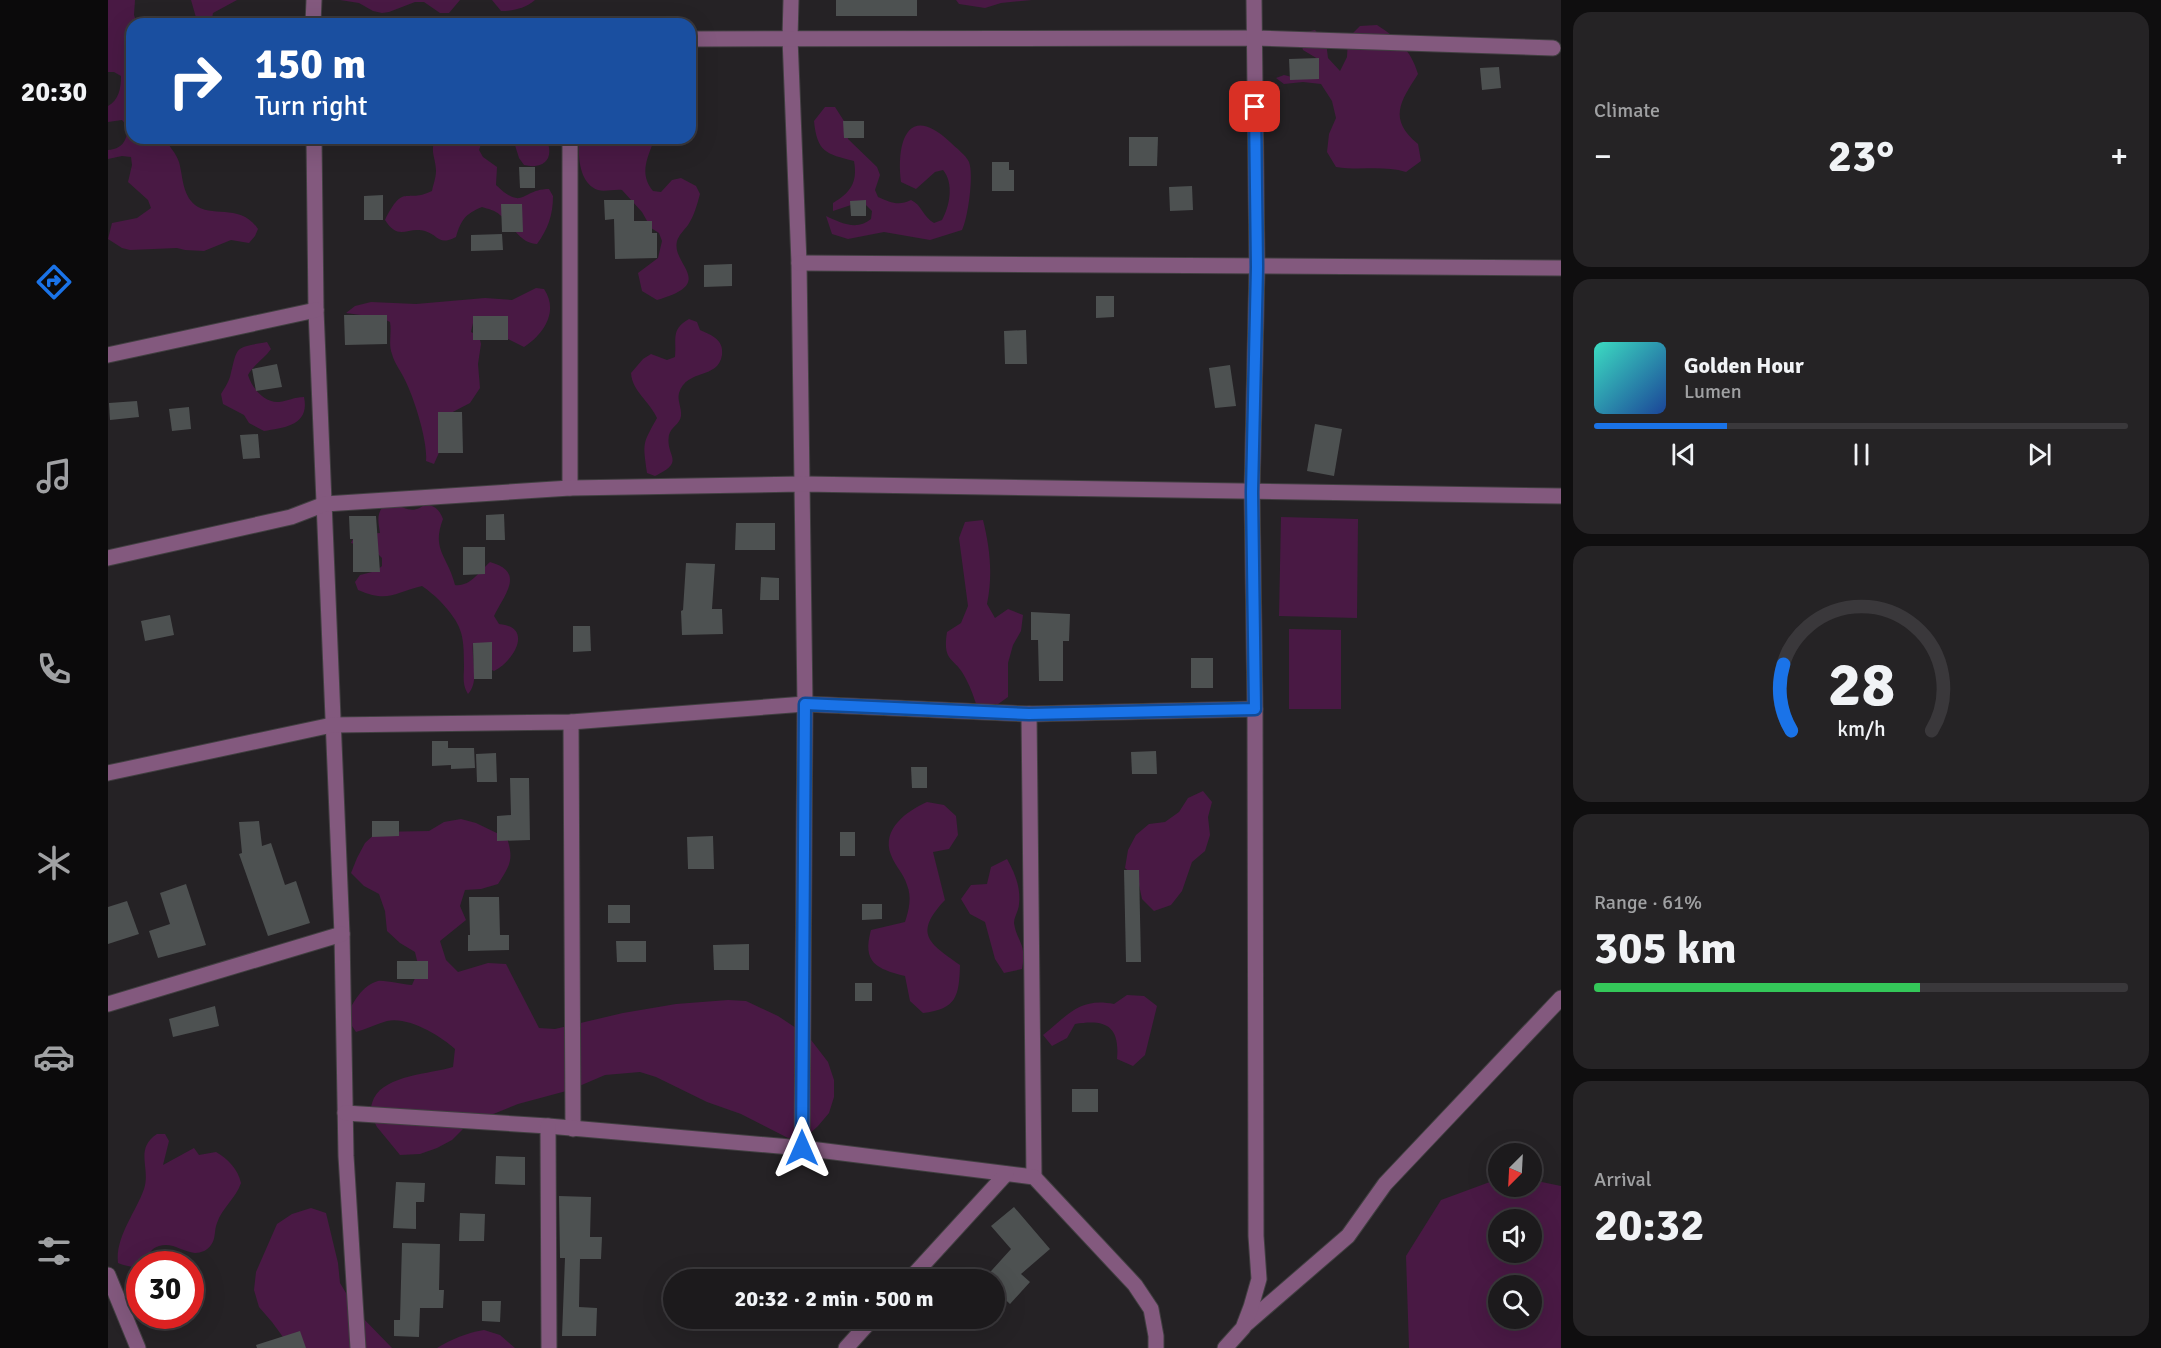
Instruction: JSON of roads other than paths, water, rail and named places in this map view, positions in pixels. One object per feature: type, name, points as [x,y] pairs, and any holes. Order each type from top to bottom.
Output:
[{"type":"street","points":[[314,0],[314,18]]},
{"type":"street","points":[[791,0],[790,38],[799,263],[805,704],[802,1148]]},
{"type":"street","points":[[1243,1328],[1259,1279],[1256,1212],[1252,492],[1257,267],[1254,0]]},
{"type":"street","points":[[696,39],[1254,38],[1553,48]]},
{"type":"street","points":[[314,144],[316,310],[342,934],[345,1113],[358,1348]]},
{"type":"street","points":[[570,144],[570,488]]},
{"type":"street","points":[[799,263],[1561,268]]},
{"type":"street","points":[[108,355],[316,310]]},
{"type":"street","points":[[108,558],[291,517],[325,504],[570,488],[802,484],[1561,496]]},
{"type":"street","points":[[108,773],[332,725],[571,722],[805,704],[1029,714],[1255,709]]},
{"type":"street","points":[[1029,714],[1034,1177]]},
{"type":"street","points":[[571,722],[573,1129]]},
{"type":"street","points":[[108,1004],[342,934]]},
{"type":"street","points":[[1225,1348],[1243,1328],[1348,1236],[1385,1184],[1561,998]]},
{"type":"street","points":[[345,1113],[548,1126],[802,1148],[1034,1177],[1135,1285],[1151,1309],[1156,1348]]},
{"type":"street","points":[[548,1126],[549,1348]]},
{"type":"street","points":[[919,1269],[1006,1174]]},
{"type":"street","points":[[108,1275],[138,1348]]},
{"type":"street","points":[[846,1348],[863,1329]]}]
